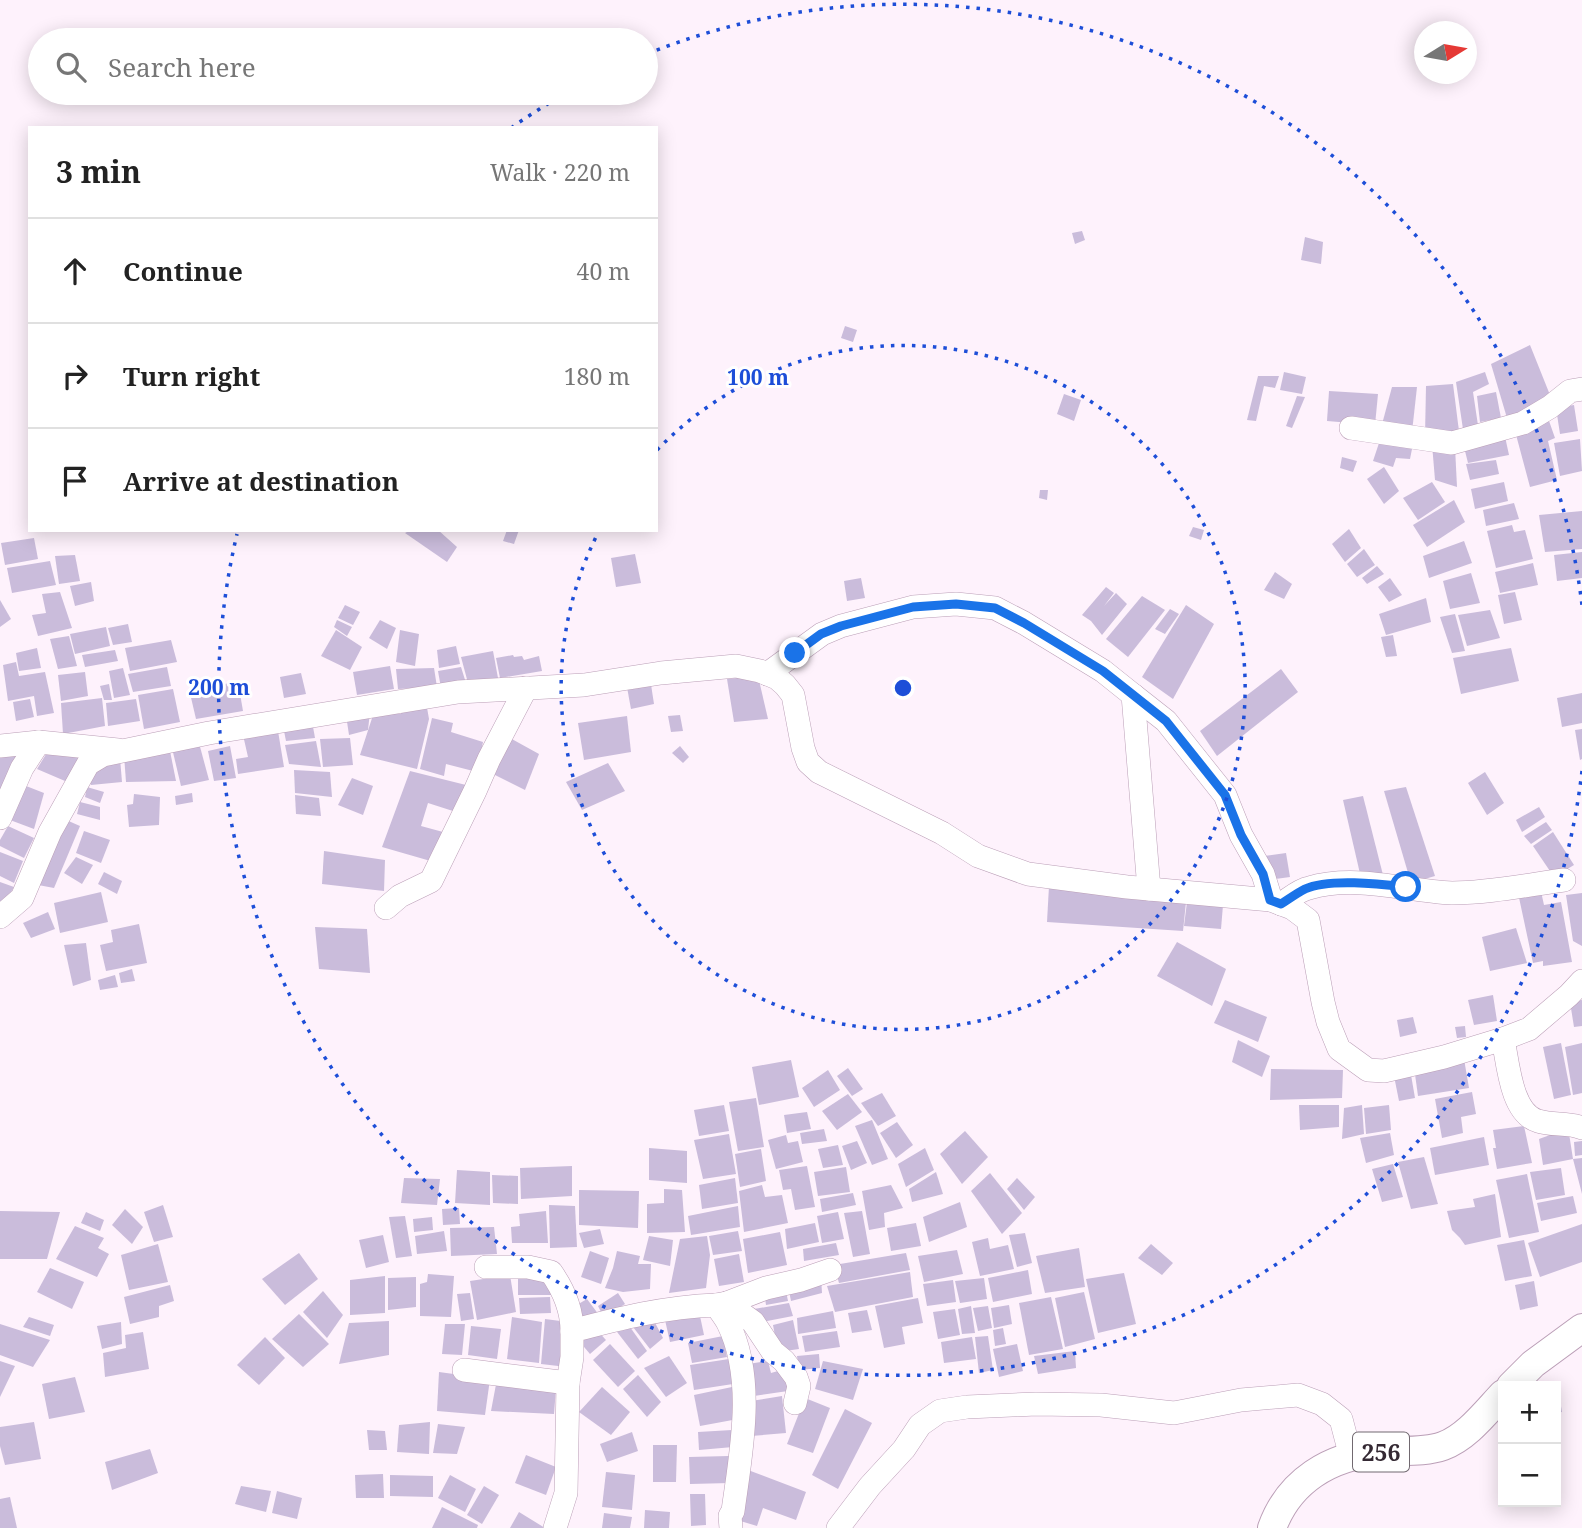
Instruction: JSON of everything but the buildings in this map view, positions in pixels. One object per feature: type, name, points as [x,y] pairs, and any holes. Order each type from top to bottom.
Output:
[{"type":"main road","points":[[1516,1381],[1533,1364],[1582,1328]]},
{"type":"main road","name":"256","points":[[1272,1528],[1278,1511],[1290,1494],[1304,1480],[1326,1466],[1376,1452],[1441,1447],[1460,1437],[1498,1399]]},
{"type":"street","points":[[1351,428],[1451,443],[1523,423],[1570,391],[1582,388]]},
{"type":"street","points":[[767,674],[821,634],[841,626],[913,607],[956,604],[995,608],[1103,671],[1166,721],[1225,795],[1241,835],[1276,902]]},
{"type":"street","points":[[0,916],[22,898],[50,832],[88,764],[103,755],[209,733],[458,692],[584,685],[661,673],[736,666],[777,678],[793,695],[803,748],[808,762],[819,772],[942,833],[978,856],[1028,874],[1276,902],[1292,908],[1308,920],[1328,1023],[1339,1049],[1367,1070],[1384,1071],[1444,1057],[1529,1029],[1582,981]]},
{"type":"street","points":[[386,908],[400,896],[431,881],[526,688]]},
{"type":"street","points":[[1133,695],[1149,889]]},
{"type":"street","points":[[0,746],[39,742],[125,750]]},
{"type":"street","points":[[0,818],[22,768],[39,742]]},
{"type":"street","points":[[1276,902],[1306,888],[1338,883],[1384,884],[1452,892],[1503,889],[1564,880]]},
{"type":"street","points":[[1503,1039],[1515,1097],[1526,1114],[1538,1121],[1582,1128]]},
{"type":"street","points":[[486,1267],[528,1267],[551,1272],[560,1285],[572,1317],[566,1493],[555,1528]]},
{"type":"street","points":[[572,1331],[665,1309],[721,1304],[830,1270]]},
{"type":"street","points":[[721,1304],[753,1322],[773,1352],[796,1377],[799,1386],[795,1403]]},
{"type":"street","points":[[721,1304],[738,1353],[745,1399],[744,1428],[733,1511],[730,1516],[731,1528]]},
{"type":"street","points":[[464,1370],[568,1382]]},
{"type":"street","points":[[838,1528],[870,1486],[904,1449],[920,1425],[940,1411],[967,1407],[1101,1405],[1174,1413],[1241,1400],[1298,1395],[1322,1404],[1341,1419],[1352,1457]]},
{"type":"route","points":[[795,653],[821,634],[841,626],[913,607],[956,604],[995,608],[1103,671],[1166,721],[1225,795],[1241,835],[1263,874],[1270,900],[1281,904],[1306,888],[1338,883],[1406,887]]}]
